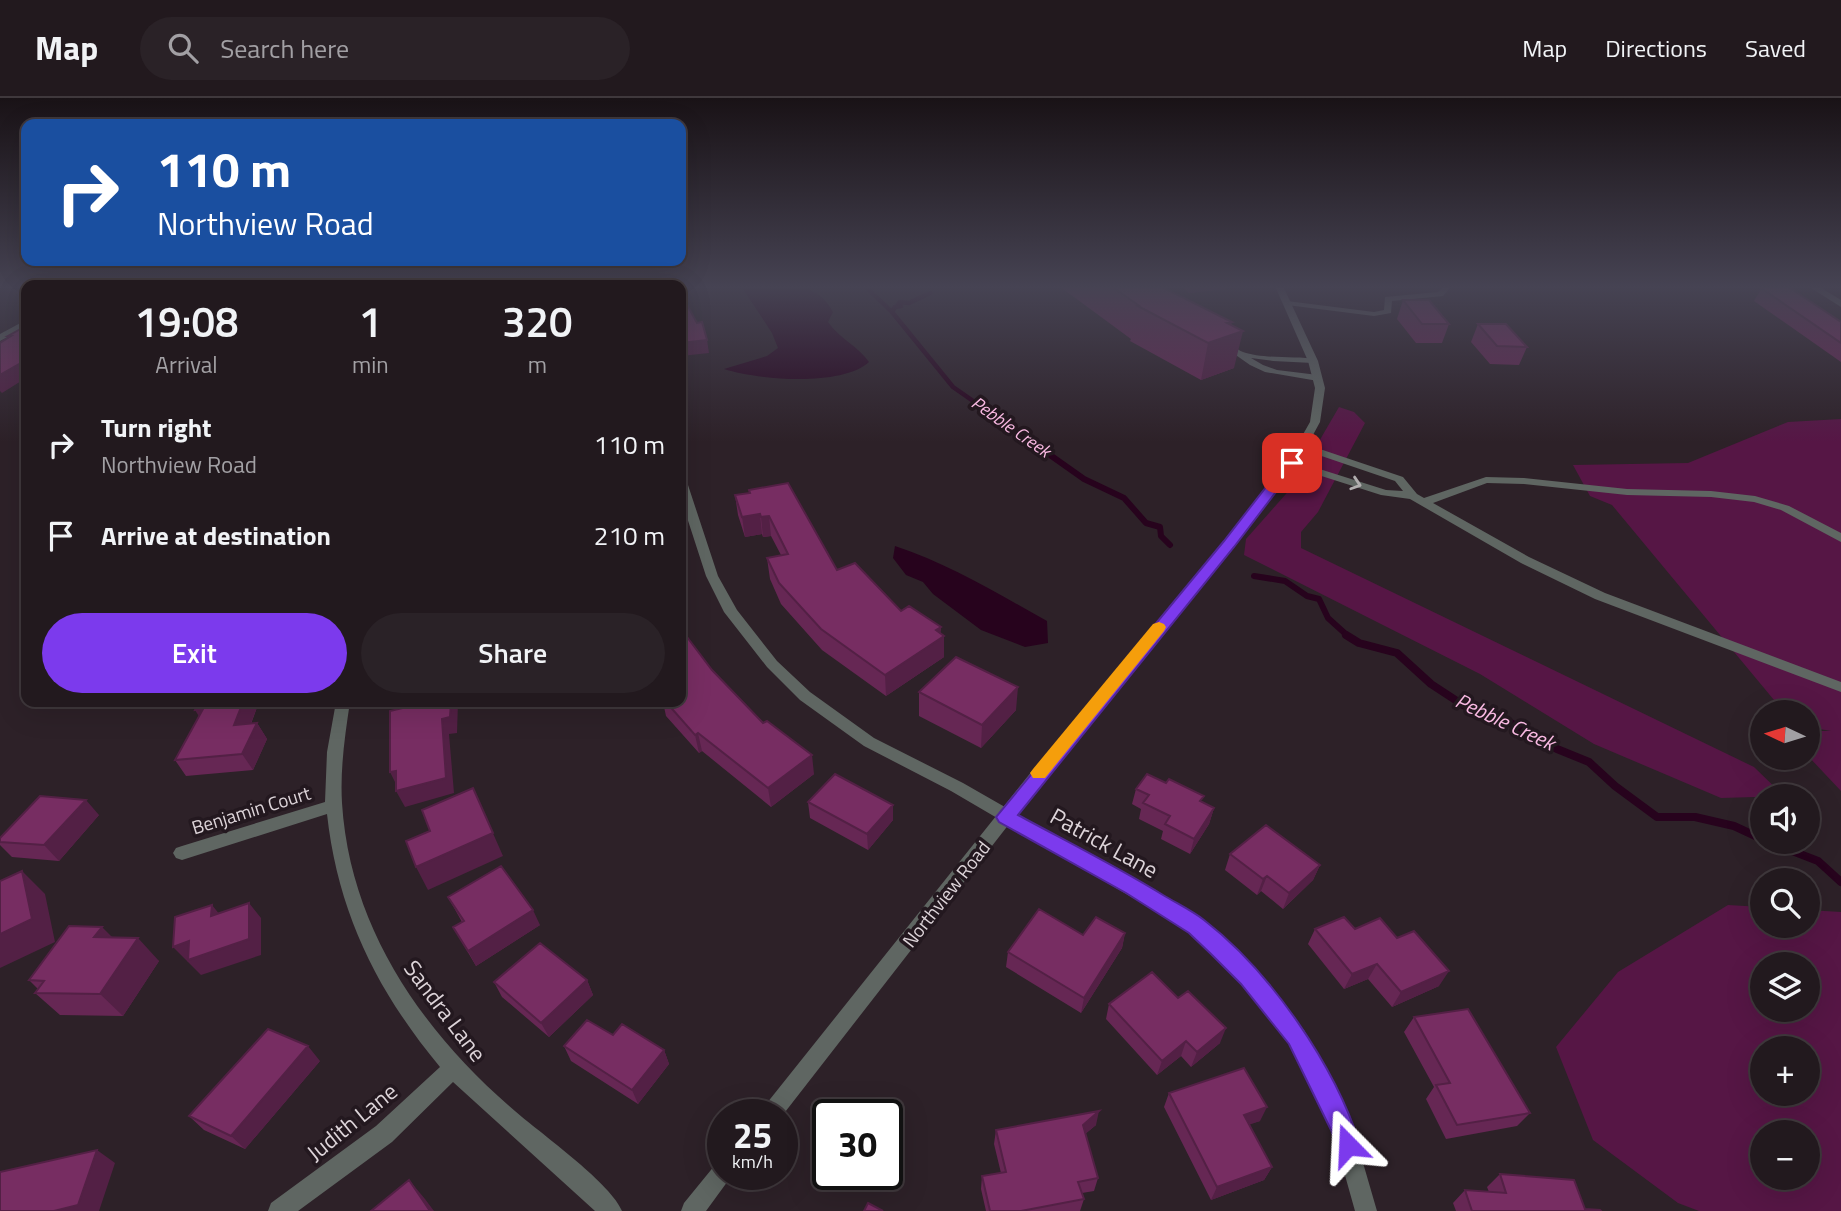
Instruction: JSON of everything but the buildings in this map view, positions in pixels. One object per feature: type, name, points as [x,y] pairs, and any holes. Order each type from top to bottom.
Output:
[{"type":"street","name":"Northview Road","points":[[783,1099],[1292,463],[1318,410],[1318,378],[1303,338]]},
{"type":"street","points":[[1302,446],[1399,479],[1420,498],[1525,560],[1600,596],[1841,687]]},
{"type":"street","points":[[1292,463],[1385,493],[1420,498],[1486,480],[1755,499],[1785,508],[1841,538]]},
{"type":"street","name":"Patrick Lane","points":[[686,497],[712,576],[740,627],[805,696],[869,742],[957,787],[1196,926],[1249,978],[1297,1037],[1342,1126],[1366,1211]]},
{"type":"street","name":"Sandra Lane","points":[[342,707],[334,752],[333,806],[349,897],[364,935],[396,993],[453,1068],[527,1137],[591,1189],[611,1211]]},
{"type":"street","name":"Benjamin Court","points":[[182,853],[333,806]]},
{"type":"street","name":"Judith Lane","points":[[279,1211],[384,1134],[453,1068]]},
{"type":"street","points":[[692,1211],[709,1190]]},
{"type":"lane","points":[[1215,338],[1244,354],[1253,363],[1271,370],[1318,378]]},
{"type":"lane","points":[[1244,354],[1313,361]]},
{"type":"shaded area","points":[[774,338],[844,338],[869,362],[856,370],[820,378],[778,378],[724,369],[767,356],[778,348]]},
{"type":"shaded area","points":[[1339,407],[1354,412],[1365,423],[1318,512],[1301,532],[1301,548],[1750,765],[1750,770],[1757,770],[1772,784],[1750,784],[1750,797],[1721,798],[1594,744],[1480,674],[1244,555],[1246,539],[1293,486]]},
{"type":"shaded area","points":[[1841,419],[1841,791],[1820,769],[1820,731],[1831,731],[1820,729],[1820,700],[1774,700],[1612,505],[1590,496],[1573,465],[1688,463],[1788,422]]},
{"type":"shaded area","points":[[895,546],[954,570],[1047,621],[1048,643],[1025,647],[981,630],[933,594],[923,582],[906,575],[893,558]]},
{"type":"shaded area","points":[[1728,905],[1750,906],[1750,938],[1820,938],[1820,911],[1841,912],[1841,1211],[1699,1211],[1678,1203],[1593,1140],[1556,1047],[1618,972]]},
{"type":"waterway","name":"Pebble Creek","points":[[913,338],[953,387],[1029,440]]},
{"type":"waterway","name":"Pebble Creek","points":[[1026,438],[1084,479],[1124,498],[1146,523],[1160,527],[1161,536],[1170,545]]},
{"type":"waterway","name":"Pebble Creek","points":[[1254,576],[1285,581],[1307,596],[1319,599],[1328,618],[1348,637]]},
{"type":"waterway","name":"Pebble Creek","points":[[1348,637],[1359,643],[1397,653],[1431,684],[1463,705],[1489,711],[1557,749],[1589,762],[1615,786],[1657,817],[1695,817],[1734,826],[1750,833]]},
{"type":"waterway","name":"Pebble Creek","points":[[1800,854],[1818,861],[1841,882]]},
{"type":"slow traffic","points":[[1039,773],[1159,627]]},
{"type":"route","points":[[1292,463],[1006,817],[1133,887],[1196,926],[1219,947],[1249,978],[1297,1037],[1342,1126],[1348,1145]]}]
